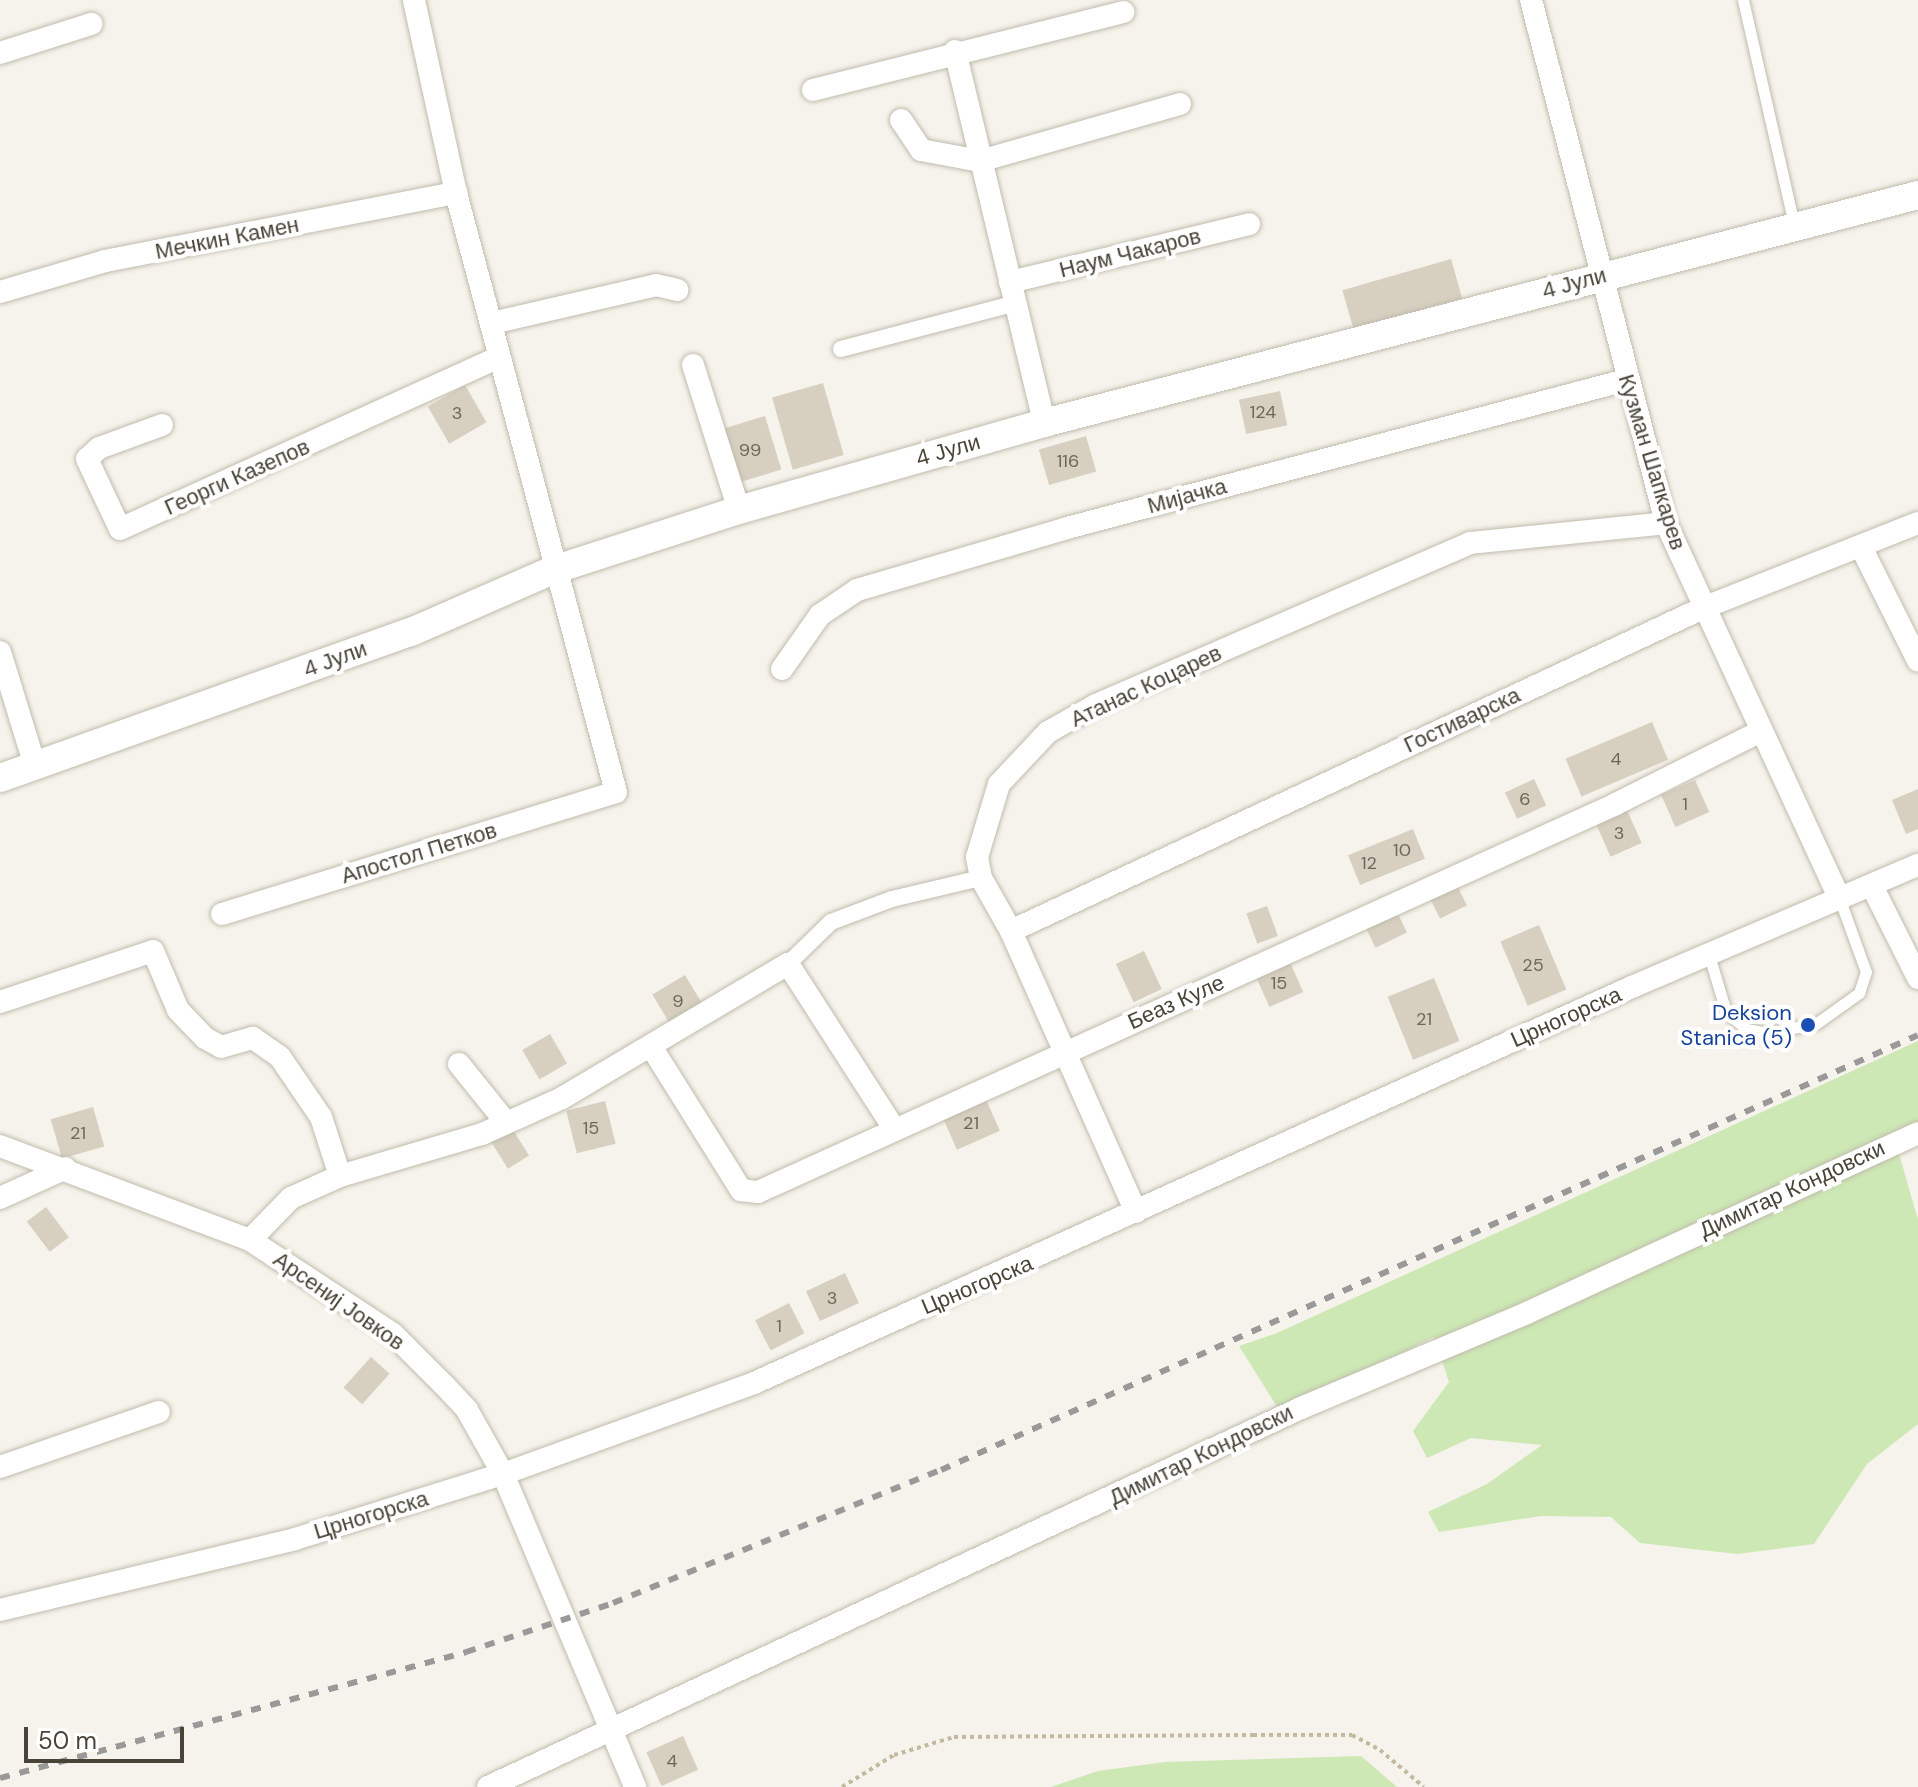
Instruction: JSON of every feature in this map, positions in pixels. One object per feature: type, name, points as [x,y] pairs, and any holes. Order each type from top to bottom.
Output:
[{"type":"street","points":[[414,0],[456,193],[492,323],[553,570]]},
{"type":"street","name":"Кузман Шапкарев","points":[[1531,0],[1605,275],[1626,380],[1666,523],[1840,900]]},
{"type":"street","points":[[813,90],[955,51],[1123,12]]},
{"type":"street","points":[[0,53],[91,24]]},
{"type":"street","points":[[955,51],[1044,423]]},
{"type":"street","points":[[901,120],[921,150],[980,161],[1180,104]]},
{"type":"street","name":"Мечкин Камен","points":[[0,292],[105,261],[456,193]]},
{"type":"street","name":"4 Јули","points":[[0,778],[411,632],[553,570],[739,510],[1044,423],[1794,224],[1918,195]]},
{"type":"street","name":"Наум Чакаров","points":[[841,349],[1013,292],[1249,224]]},
{"type":"street","points":[[492,323],[656,285],[677,290]]},
{"type":"street","name":"Георги Казепов","points":[[162,425],[99,448],[87,459],[120,529],[499,357]]},
{"type":"street","points":[[693,365],[739,510]]},
{"type":"street","name":"Мијачка","points":[[782,669],[820,615],[857,590],[1067,528],[1626,380]]},
{"type":"street","name":"Атанас Коцарев","points":[[981,878],[977,857],[999,784],[1048,732],[1096,705],[1470,543],[1666,523]]},
{"type":"street","name":"Гостиварска","points":[[1011,931],[1703,608],[1918,523]]},
{"type":"street","points":[[1861,547],[1918,661]]},
{"type":"street","name":"Апостол Петков","points":[[222,914],[616,792],[553,570]]},
{"type":"street","points":[[0,652],[35,766]]},
{"type":"street","name":"Беаз Куле","points":[[652,1048],[741,1190],[749,1193],[1616,804],[1761,731]]},
{"type":"street","name":"Црногорска","points":[[0,1610],[295,1539],[503,1474],[754,1383],[1709,955],[1918,865]]},
{"type":"street","points":[[250,1240],[291,1198],[340,1176],[453,1145],[504,1120],[562,1098],[652,1048],[788,964],[831,922],[892,899],[981,878],[1011,931],[1136,1212]]},
{"type":"street","points":[[1872,886],[1918,978]]},
{"type":"street","points":[[0,1002],[153,951],[178,1010],[205,1038],[221,1047],[253,1038],[280,1057],[321,1117],[340,1176]]},
{"type":"street","points":[[788,964],[895,1130]]},
{"type":"street","points":[[459,1064],[504,1120]]},
{"type":"street","name":"Димитар Кондовски","points":[[488,1787],[611,1728],[825,1634],[1301,1408],[1527,1313],[1918,1133]]},
{"type":"street","name":"Арсениј Јовков","points":[[0,1146],[66,1168],[250,1240],[393,1334],[467,1410],[503,1474],[635,1787]]},
{"type":"street","points":[[0,1198],[66,1168]]},
{"type":"street","points":[[0,1467],[159,1412]]},
{"type":"lane","points":[[1743,0],[1794,224]]},
{"type":"lane","points":[[1709,955],[1726,1012],[1746,1029],[1768,1033],[1817,1023],[1859,993],[1866,972],[1840,900]]},
{"type":"path","points":[[842,1787],[894,1755],[954,1737],[1352,1735],[1380,1750],[1424,1787]]},
{"type":"green space","points":[[1918,1041],[1918,1124],[1893,1133],[1918,1220],[1918,1424],[1867,1464],[1814,1544],[1737,1554],[1640,1543],[1611,1517],[1541,1516],[1439,1532],[1428,1512],[1487,1484],[1542,1445],[1471,1438],[1427,1458],[1413,1431],[1449,1382],[1434,1337],[1281,1413],[1239,1346],[1277,1333]]},
{"type":"green space","points":[[1361,1756],[1397,1787],[1051,1787],[1098,1771],[1165,1762]]},
{"type":"building","points":[[1451,259],[1462,298],[1354,330],[1342,290]]},
{"type":"building","points":[[823,383],[844,455],[793,470],[772,398]]},
{"type":"building","points":[[465,385],[486,422],[449,444],[428,406]]},
{"type":"building","points":[[1280,391],[1287,425],[1246,434],[1239,400]]},
{"type":"building","points":[[765,416],[781,470],[735,484],[718,430]]},
{"type":"building","points":[[1086,436],[1096,472],[1049,485],[1039,450]]},
{"type":"building","points":[[1652,722],[1668,760],[1581,796],[1565,759]]},
{"type":"building","points":[[1534,779],[1546,805],[1517,819],[1505,793]]},
{"type":"building","points":[[1695,780],[1709,812],[1675,827],[1661,795]]},
{"type":"building","points":[[1918,789],[1918,829],[1906,834],[1892,800]]},
{"type":"building","points":[[1627,810],[1642,843],[1611,857],[1596,824]]},
{"type":"building","points":[[1413,829],[1425,859],[1360,885],[1348,855]]},
{"type":"building","points":[[1456,883],[1467,905],[1440,919],[1429,896]]},
{"type":"building","points":[[1267,906],[1278,936],[1257,944],[1246,914]]},
{"type":"building","points":[[1396,910],[1407,932],[1376,948],[1365,925]]},
{"type":"building","points":[[1539,925],[1566,989],[1528,1006],[1500,941]]},
{"type":"building","points":[[1144,951],[1162,989],[1134,1002],[1116,964]]},
{"type":"building","points":[[1289,960],[1303,992],[1269,1007],[1255,975]]},
{"type":"building","points":[[685,975],[704,1007],[671,1026],[652,995]]},
{"type":"building","points":[[1434,978],[1459,1041],[1413,1060],[1388,997]]},
{"type":"building","points":[[550,1034],[567,1063],[539,1079],[522,1050]]},
{"type":"building","points":[[984,1095],[1000,1131],[957,1150],[941,1114]]},
{"type":"building","points":[[605,1101],[616,1144],[577,1153],[566,1111]]},
{"type":"building","points":[[93,1107],[104,1146],[62,1159],[51,1119]]},
{"type":"building","points":[[510,1125],[529,1156],[508,1169],[489,1138]]},
{"type":"building","points":[[46,1207],[69,1237],[50,1252],[27,1221]]},
{"type":"building","points":[[845,1273],[859,1303],[820,1321],[806,1291]]},
{"type":"building","points":[[789,1303],[804,1333],[771,1351],[755,1320]]},
{"type":"building","points":[[371,1357],[390,1374],[362,1404],[344,1387]]},
{"type":"building","points":[[683,1736],[698,1770],[662,1786],[646,1752]]},
{"type":"railway","points":[[0,1778],[466,1652],[613,1603],[941,1470],[1918,1035]]},
{"type":"place","name":"Deksion Stanica (5)","points":[[1808,1025]]}]
